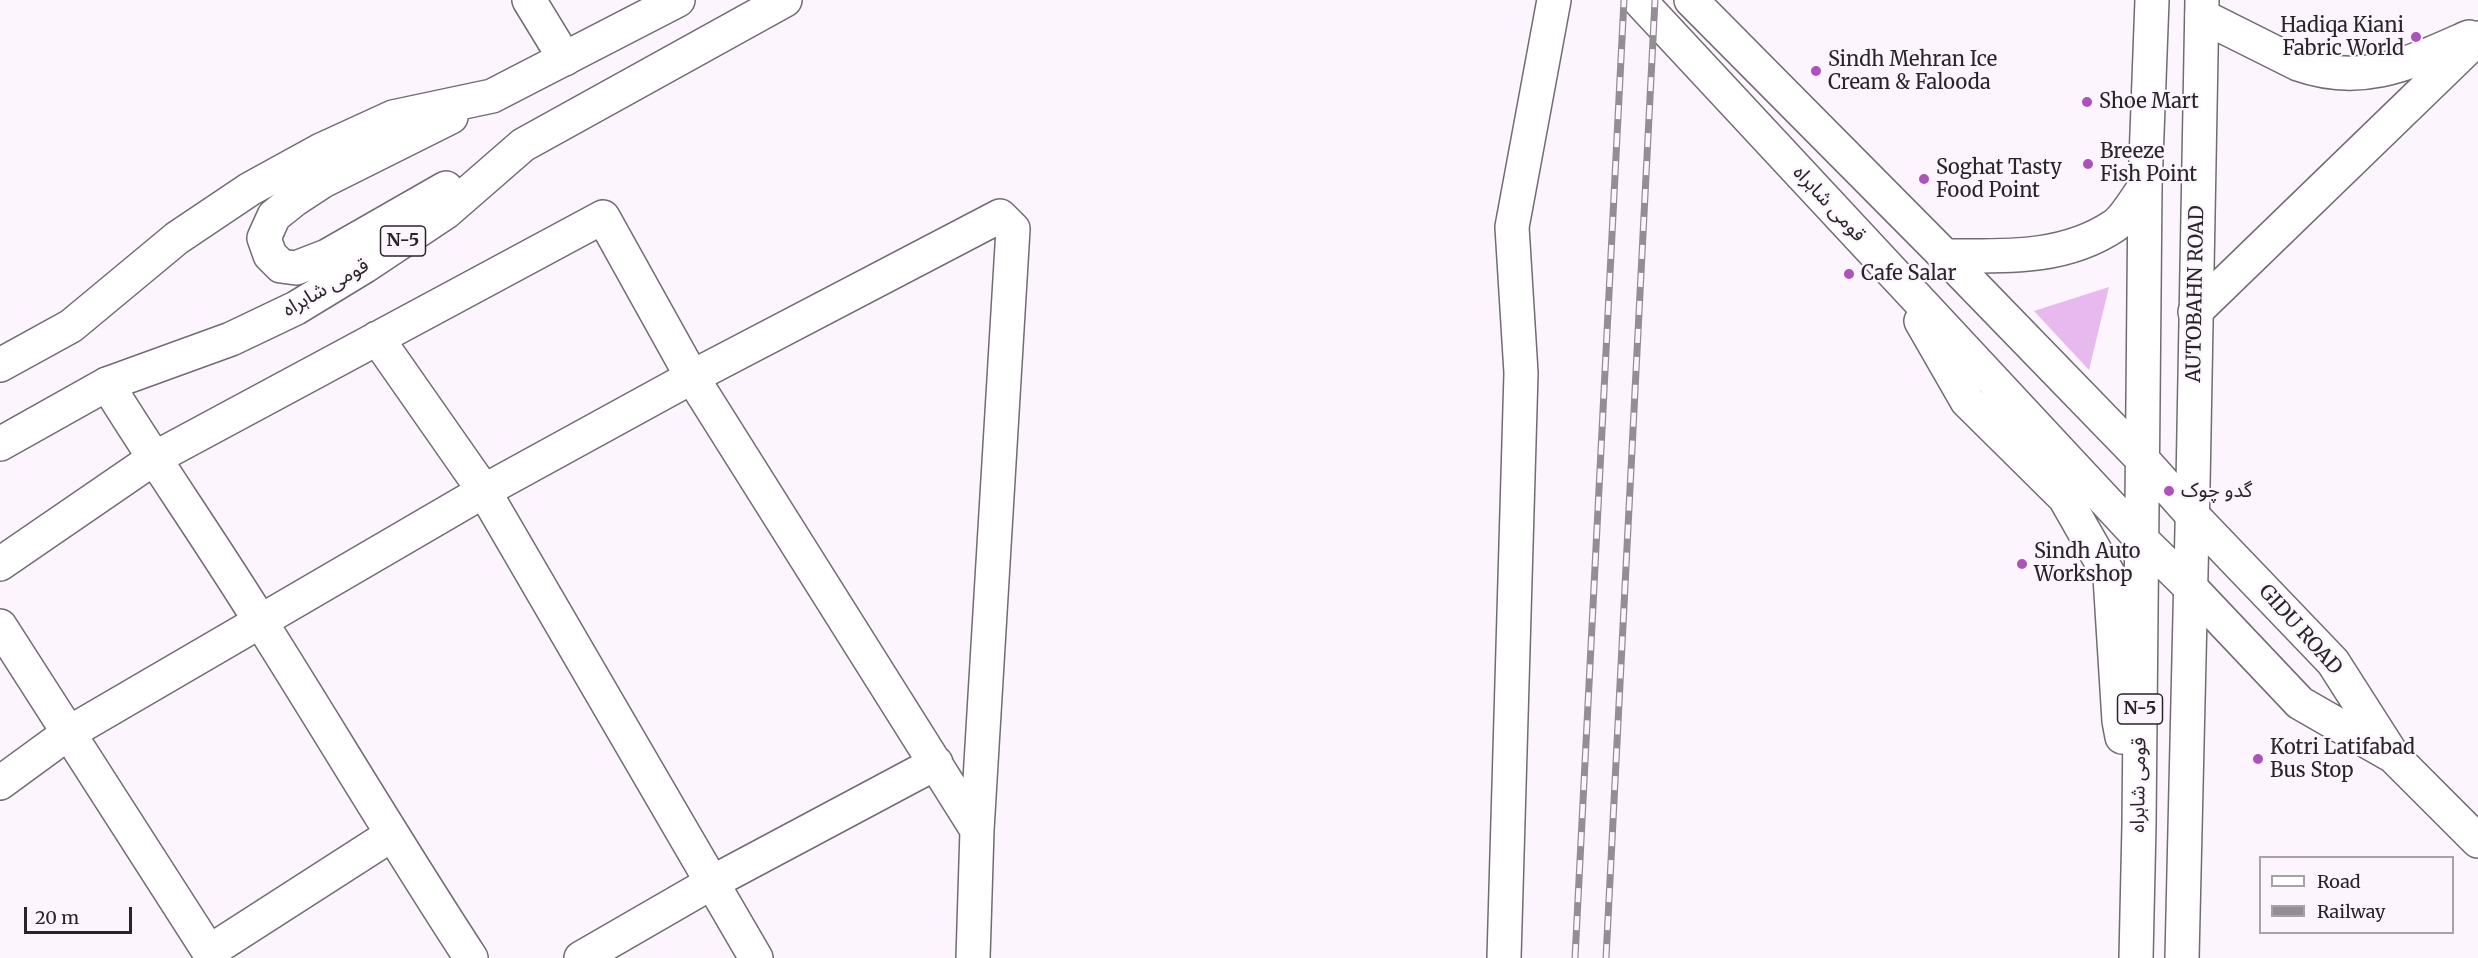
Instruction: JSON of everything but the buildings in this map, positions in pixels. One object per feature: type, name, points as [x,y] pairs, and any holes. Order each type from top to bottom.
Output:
[{"type":"main road","points":[[529,0],[565,58]]},
{"type":"main road","points":[[523,145],[327,256],[296,268],[281,266],[270,255],[264,238],[274,216],[323,181],[678,0]]},
{"type":"main road","name":"قومی شاہراہ","points":[[0,444],[107,384],[231,339],[296,308],[365,266],[446,212],[523,145],[785,0]]},
{"type":"main road","points":[[1504,958],[1521,373],[1512,227],[1554,0]]},
{"type":"main road","name":"قومی شاہراہ","points":[[1639,0],[2142,540],[2192,589]]},
{"type":"main road","points":[[1691,0],[1945,256],[2143,460],[2193,516]]},
{"type":"main road","points":[[2143,460],[2145,187],[2152,0]]},
{"type":"main road","points":[[2202,8],[2298,64],[2339,74],[2366,74],[2396,68],[2478,32]]},
{"type":"main road","name":"AUTOBAHN ROAD","points":[[2193,516],[2202,8]]},
{"type":"main road","points":[[2195,312],[2478,38]]},
{"type":"main road","points":[[0,365],[70,326],[177,238],[250,189],[321,150],[393,117],[492,96]]},
{"type":"main road","points":[[1945,256],[2022,257],[2075,245],[2116,225],[2145,187]]},
{"type":"main road","points":[[0,783],[67,734],[484,491],[692,377],[1000,216],[1013,229],[977,830],[973,958]]},
{"type":"main road","points":[[0,564],[153,459],[603,217],[692,377],[977,830]]},
{"type":"main road","points":[[1893,272],[1967,401],[2065,498],[2110,577],[2119,721],[2139,825]]},
{"type":"main road","points":[[377,338],[484,491],[756,958]]},
{"type":"main road","points":[[107,384],[153,459],[261,622],[391,835],[471,958]]},
{"type":"main road","name":"قومی شاہراہ","points":[[2136,958],[2143,460]]},
{"type":"main road","name":"N-5","points":[[2182,958],[2193,516]]},
{"type":"main road","name":"GIDU ROAD","points":[[2193,516],[2333,662],[2393,756],[2478,841]]},
{"type":"main road","name":"GIDU ROAD","points":[[2192,589],[2300,703],[2393,756]]},
{"type":"main road","points":[[0,626],[67,734],[211,955],[391,835]]},
{"type":"main road","points":[[581,958],[711,883],[936,763]]},
{"type":"shaded area","points":[[2109,287],[2089,370],[2034,311]]},
{"type":"railway","points":[[1575,958],[1624,0]]},
{"type":"railway","points":[[1606,958],[1655,0]]},
{"type":"place","name":"Hadiqa Kiani Fabric World","points":[[2416,37]]},
{"type":"place","name":"Sindh Mehran Ice Cream & Falooda","points":[[1816,71]]},
{"type":"place","name":"Shoe Mart","points":[[2087,102]]},
{"type":"place","name":"Breeze Fish Point","points":[[2088,164]]},
{"type":"place","name":"Soghat Tasty Food Point","points":[[1924,179]]},
{"type":"place","name":"Cafe Salar","points":[[1849,274]]},
{"type":"place","name":"گدو چوک","points":[[2169,491]]},
{"type":"place","name":"Sindh Auto Workshop","points":[[2022,564]]},
{"type":"place","name":"Kotri Latifabad Bus Stop","points":[[2258,759]]}]
